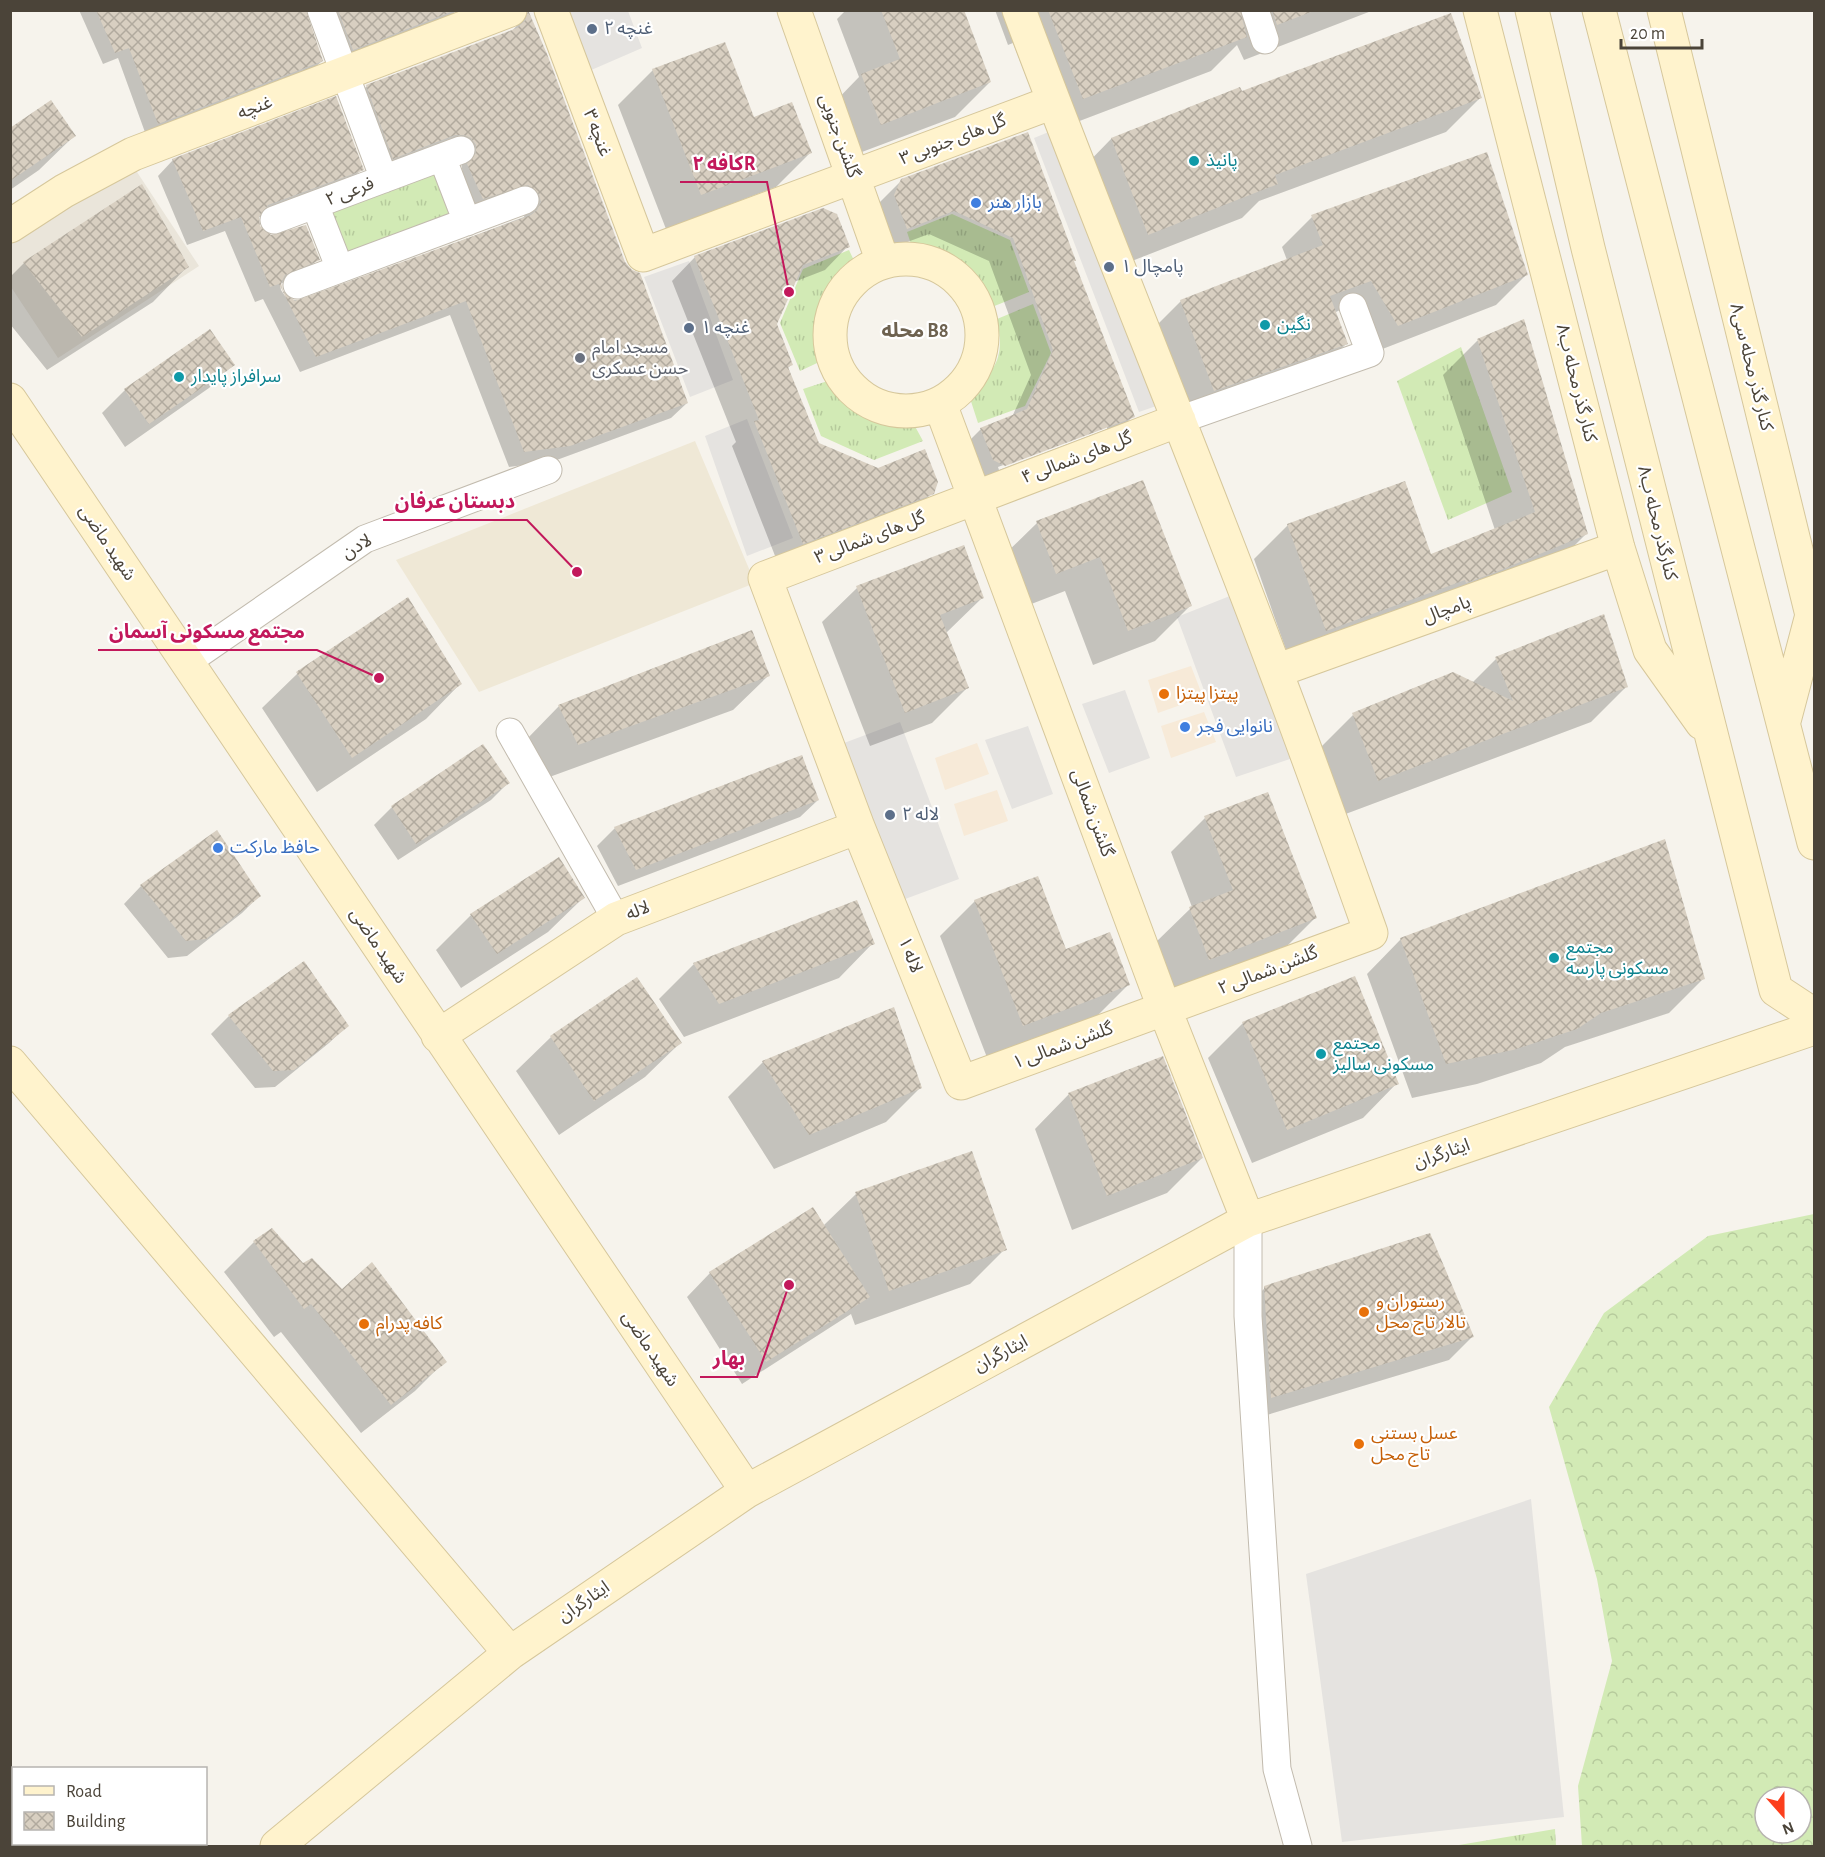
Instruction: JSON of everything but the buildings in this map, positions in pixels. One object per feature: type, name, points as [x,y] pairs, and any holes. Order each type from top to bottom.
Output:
[{"type":"street","points":[[321,10],[384,179]]},
{"type":"street","name":"غنچه","points":[[10,226],[64,191],[133,154],[510,10]]},
{"type":"street","name":"غنچه ۳","points":[[551,10],[643,255]]},
{"type":"street","name":"گلشن جنوبی","points":[[794,10],[883,262]]},
{"type":"street","points":[[1019,10],[1276,671]]},
{"type":"street","points":[[1255,10],[1265,40]]},
{"type":"street","name":"کنار گذر محله ب۸","points":[[1480,10],[1618,548],[1650,650],[1712,737]]},
{"type":"street","name":"کنارگذر محله ب۸","points":[[1532,10],[1588,248],[1776,990],[1815,1015]]},
{"type":"street","points":[[1599,10],[1815,843]]},
{"type":"street","name":"کنار گذر محله سی۸","points":[[1664,10],[1812,615],[1783,723]]},
{"type":"street","name":"گل های جنوبی ۳","points":[[643,255],[1053,102]]},
{"type":"street","name":"فرعی ۲","points":[[274,220],[451,154],[467,222]]},
{"type":"street","points":[[297,285],[525,200]]},
{"type":"street","points":[[315,205],[340,269]]},
{"type":"street","points":[[912,258],[937,264],[958,277],[974,297],[982,321],[983,346],[975,370],[960,390],[940,404],[915,412],[889,410],[873,404],[846,384],[834,361],[829,336],[833,311],[845,288],[863,271],[883,262],[912,258]]},
{"type":"street","points":[[1179,420],[1370,353],[1353,307]]},
{"type":"street","name":"شهید ماضی","points":[[10,400],[747,1491]]},
{"type":"street","name":"گلشن شمالی","points":[[940,404],[1166,1010],[1248,1220]]},
{"type":"street","name":"گل های شمالی ۴","points":[[975,497],[1179,420]]},
{"type":"street","name":"لادن","points":[[187,663],[365,539],[548,470]]},
{"type":"street","name":"گل های شمالی ۳","points":[[858,827],[765,578],[975,497]]},
{"type":"street","name":"پامچال","points":[[1276,671],[1618,548]]},
{"type":"street","name":"گلشن شمالی ۲","points":[[1166,1010],[1371,933],[1276,671]]},
{"type":"street","points":[[510,732],[616,919]]},
{"type":"street","name":"لاله","points":[[438,1036],[616,919],[858,827]]},
{"type":"street","name":"لاله ۱","points":[[858,827],[961,1083]]},
{"type":"street","name":"گلشن شمالی ۱","points":[[961,1083],[1166,1010]]},
{"type":"street","name":"ایثارگران","points":[[277,1846],[510,1653],[747,1491],[1248,1220],[1815,1028]]},
{"type":"street","points":[[10,1063],[510,1653]]},
{"type":"street","points":[[1248,1220],[1248,1316],[1278,1769],[1298,1846]]},
{"type":"shaded area","name":"غنچه ۲","points":[[541,11],[628,11],[642,48],[566,81]]},
{"type":"shaded area","name":"پامچال ۱","points":[[1078,120],[1185,396],[1139,412],[1034,138]]},
{"type":"shaded area","points":[[131,163],[199,266],[58,358],[11,287],[11,241]]},
{"type":"shaded area","name":"غنچه ۱","points":[[689,261],[733,380],[690,397],[644,277]]},
{"type":"shaded area","points":[[747,419],[793,538],[747,556],[705,436]]},
{"type":"shaded area","points":[[695,441],[755,583],[479,692],[396,560]]},
{"type":"shaded area","points":[[1255,586],[1317,750],[1236,777],[1177,617]]},
{"type":"shaded area","points":[[1191,666],[1203,697],[1158,713],[1148,680]]},
{"type":"shaded area","points":[[1125,690],[1150,758],[1109,773],[1082,704]]},
{"type":"shaded area","points":[[1204,712],[1216,742],[1171,758],[1161,726]]},
{"type":"shaded area","name":"لاله ۲","points":[[900,722],[959,879],[881,908],[820,752]]},
{"type":"shaded area","points":[[1028,726],[1053,794],[1012,809],[985,740]]},
{"type":"shaded area","points":[[977,743],[989,774],[945,790],[935,758]]},
{"type":"shaded area","points":[[997,790],[1008,821],[964,836],[954,804]]},
{"type":"shaded area","points":[[1531,1499],[1564,1817],[1342,1842],[1306,1574]]},
{"type":"green space","points":[[436,165],[458,220],[344,263],[322,208]]},
{"type":"green space","points":[[952,214],[1010,240],[1029,292],[992,307],[979,280],[964,264],[943,256],[914,253],[907,232]]},
{"type":"green space","points":[[849,250],[858,269],[841,288],[832,309],[828,332],[830,357],[800,371],[780,323],[803,269]]},
{"type":"green space","points":[[1033,304],[1051,353],[1025,406],[978,423],[967,389],[987,376],[997,360],[1000,342],[997,319]]},
{"type":"green space","points":[[1461,347],[1512,492],[1448,520],[1397,381]]},
{"type":"green space","points":[[837,378],[851,396],[868,408],[888,415],[911,419],[923,441],[874,460],[821,436],[803,389]]},
{"type":"green space","points":[[1814,1214],[1814,1846],[1582,1846],[1578,1786],[1612,1661],[1597,1579],[1549,1407],[1604,1313],[1708,1236]]},
{"type":"green space","points":[[1555,1829],[1556,1846],[1453,1846]]},
{"type":"place","name":"غنچه ۲","points":[[592,29]]},
{"type":"place","name":"پانیذ","points":[[1194,161]]},
{"type":"place","name":"بازار هنر","points":[[976,203]]},
{"type":"place","name":"پامچال ۱","points":[[1109,267]]},
{"type":"place","name":"کافه ۲R","points":[[789,292]]},
{"type":"place","name":"نگین","points":[[1265,325]]},
{"type":"place","name":"غنچه ۱","points":[[689,328]]},
{"type":"place","name":"مسجد امام حسن عسکری","points":[[580,358]]},
{"type":"place","name":"سرافراز پایدار","points":[[179,377]]},
{"type":"place","name":"دبستان عرفان","points":[[577,572]]},
{"type":"place","name":"مجتمع مسکونی آسمان","points":[[379,678]]},
{"type":"place","name":"پیتزا پیتزا","points":[[1164,694]]},
{"type":"place","name":"نانوایی فجر","points":[[1185,727]]},
{"type":"place","name":"لاله ۲","points":[[890,815]]},
{"type":"place","name":"حافظ مارکت","points":[[218,848]]},
{"type":"place","name":"مجتمع مسکونی پارسه","points":[[1554,958]]},
{"type":"place","name":"مجتمع مسکونی سالیز","points":[[1321,1054]]},
{"type":"place","name":"بهار","points":[[789,1285]]},
{"type":"place","name":"رستوران و تالار تاج محل","points":[[1364,1312]]},
{"type":"place","name":"کافه پدرام","points":[[364,1324]]},
{"type":"place","name":"عسل بستنی تاج محل","points":[[1359,1444]]},
{"type":"district","name":"محله B8","points":[[915,331]]}]
